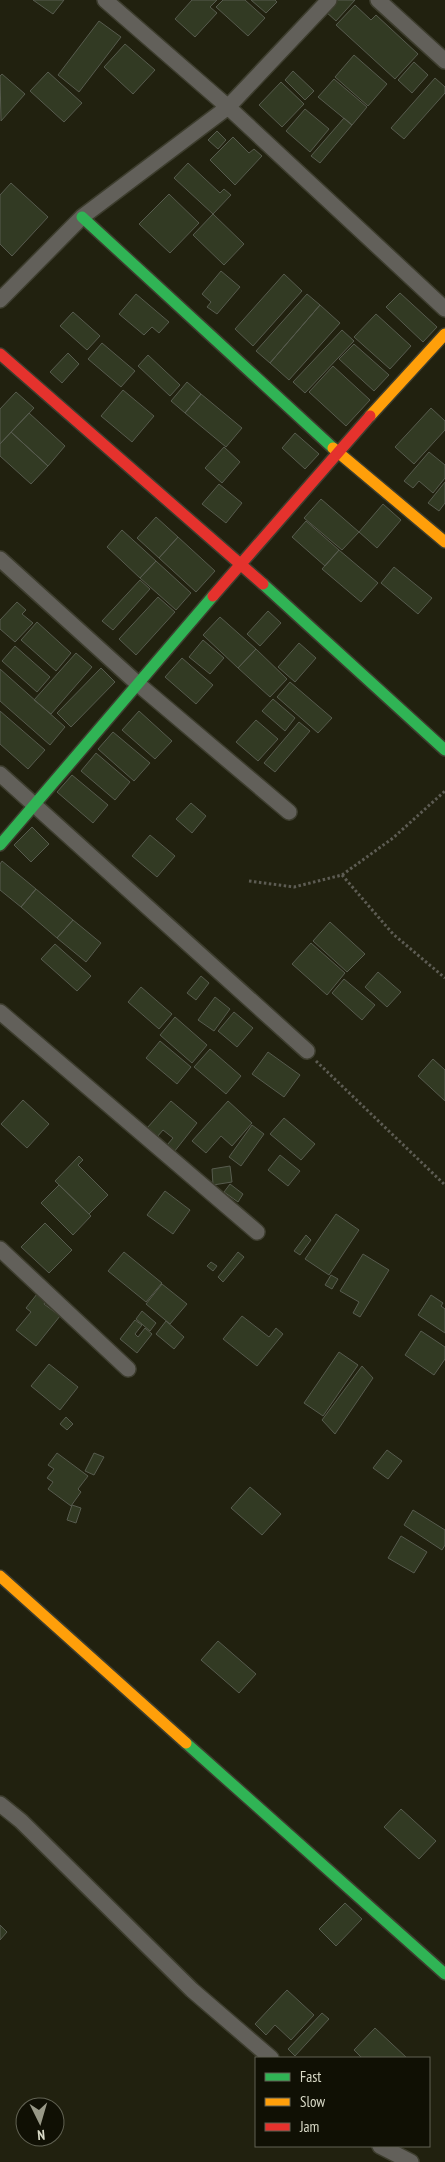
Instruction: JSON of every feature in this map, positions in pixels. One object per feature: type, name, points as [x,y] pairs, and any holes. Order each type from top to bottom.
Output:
[{"type":"street","points":[[105,0],[228,107],[445,309]]},
{"type":"street","points":[[0,300],[82,217],[228,107],[329,0]]},
{"type":"street","points":[[378,0],[445,61]]},
{"type":"street","points":[[82,217],[336,452],[445,542]]},
{"type":"street","points":[[0,845],[336,452],[445,334]]},
{"type":"street","points":[[0,354],[241,564],[445,750]]},
{"type":"street","points":[[0,559],[138,684],[289,812]]},
{"type":"street","points":[[0,774],[307,1051]]},
{"type":"street","points":[[0,1012],[257,1232]]},
{"type":"street","points":[[0,1249],[128,1369]]},
{"type":"street","points":[[0,1576],[445,1974]]},
{"type":"street","points":[[0,1804],[21,1821],[192,1990],[270,2057]]},
{"type":"street","points":[[382,2147],[411,2162]]},
{"type":"path","points":[[249,881],[294,887],[342,874],[393,838],[445,791]]},
{"type":"path","points":[[342,874],[393,934],[445,978]]},
{"type":"path","points":[[307,1051],[445,1186]]},
{"type":"building","points":[[33,0],[64,0],[53,14]]},
{"type":"building","points":[[192,0],[217,0],[210,7],[217,13],[195,37],[175,19]]},
{"type":"building","points":[[223,0],[245,0],[265,18],[248,36],[216,7]]},
{"type":"building","points":[[251,0],[275,0],[277,2],[266,13]]},
{"type":"building","points":[[336,0],[355,0],[336,21],[325,11]]},
{"type":"building","points":[[355,5],[371,20],[376,15],[418,54],[395,79],[336,25]]},
{"type":"building","points":[[99,21],[121,37],[79,92],[58,75]]},
{"type":"building","points":[[125,44],[155,70],[133,94],[104,67]]},
{"type":"building","points":[[354,55],[387,84],[368,106],[335,77]]},
{"type":"building","points":[[414,62],[428,75],[412,93],[398,80]]},
{"type":"building","points":[[293,71],[314,91],[305,100],[285,80]]},
{"type":"building","points":[[48,72],[82,103],[64,122],[30,91]]},
{"type":"building","points":[[2,74],[25,94],[1,121],[0,76]]},
{"type":"building","points":[[435,78],[445,87],[445,93],[404,139],[391,128]]},
{"type":"building","points":[[334,79],[367,107],[352,125],[318,97]]},
{"type":"building","points":[[281,82],[304,104],[282,127],[259,105]]},
{"type":"building","points":[[305,109],[329,129],[310,152],[286,131]]},
{"type":"building","points":[[344,118],[352,125],[320,163],[311,156]]},
{"type":"building","points":[[217,131],[226,140],[218,149],[208,140]]},
{"type":"building","points":[[233,137],[249,153],[254,149],[262,156],[235,185],[210,160]]},
{"type":"building","points":[[188,163],[220,193],[224,189],[231,195],[213,214],[174,178]]},
{"type":"building","points":[[11,183],[48,217],[12,256],[0,244],[0,195]]},
{"type":"building","points":[[169,194],[199,223],[170,253],[139,224]]},
{"type":"building","points":[[213,214],[244,244],[224,265],[193,235]]},
{"type":"building","points":[[221,271],[240,287],[217,314],[207,307],[211,302],[202,294]]},
{"type":"building","points":[[284,274],[302,291],[253,346],[235,329]]},
{"type":"building","points":[[400,293],[437,327],[423,342],[386,307]]},
{"type":"building","points":[[136,294],[169,322],[159,333],[152,327],[144,335],[119,314]]},
{"type":"building","points":[[307,294],[320,305],[270,363],[256,351]]},
{"type":"building","points":[[320,305],[340,323],[289,380],[270,363]]},
{"type":"building","points":[[73,312],[100,336],[87,350],[60,326]]},
{"type":"building","points":[[376,314],[411,346],[390,369],[354,337]]},
{"type":"building","points":[[342,330],[354,341],[305,393],[293,382]]},
{"type":"building","points":[[102,343],[135,371],[121,387],[88,359]]},
{"type":"building","points":[[354,344],[389,375],[374,391],[339,359]]},
{"type":"building","points":[[68,353],[79,364],[62,383],[50,372]]},
{"type":"building","points":[[148,355],[180,385],[170,396],[138,366]]},
{"type":"building","points":[[333,366],[370,400],[346,426],[309,392]]},
{"type":"building","points":[[187,382],[201,394],[185,413],[171,401]]},
{"type":"building","points":[[123,390],[154,416],[132,442],[101,416]]},
{"type":"building","points":[[16,392],[34,408],[0,444],[0,409]]},
{"type":"building","points":[[201,394],[242,428],[226,447],[185,413]]},
{"type":"building","points":[[431,408],[445,421],[445,430],[414,464],[395,447]]},
{"type":"building","points":[[29,413],[65,446],[48,466],[11,432]]},
{"type":"building","points":[[11,432],[48,466],[31,484],[0,456],[0,444]]},
{"type":"building","points":[[295,433],[319,454],[305,469],[282,448]]},
{"type":"building","points":[[224,447],[240,462],[222,483],[205,468]]},
{"type":"building","points":[[429,452],[445,465],[445,478],[433,493],[419,481],[413,488],[404,481]]},
{"type":"building","points":[[445,482],[445,503],[439,511],[428,503]]},
{"type":"building","points":[[219,484],[242,503],[226,523],[202,504]]},
{"type":"building","points":[[321,499],[359,532],[342,550],[304,518]]},
{"type":"building","points":[[383,504],[401,520],[377,548],[359,532]]},
{"type":"building","points":[[156,517],[178,537],[159,558],[137,538]]},
{"type":"building","points":[[306,521],[339,550],[325,566],[292,537]]},
{"type":"building","points":[[122,530],[156,561],[140,578],[107,547]]},
{"type":"building","points":[[178,537],[215,571],[196,592],[159,558]]},
{"type":"building","points":[[339,550],[378,583],[361,602],[322,569]]},
{"type":"building","points":[[156,561],[191,593],[176,610],[140,578]]},
{"type":"building","points":[[394,567],[432,598],[418,614],[381,583]]},
{"type":"building","points":[[140,580],[150,589],[113,630],[102,621]]},
{"type":"building","points":[[158,597],[175,612],[136,655],[119,639]]},
{"type":"building","points":[[17,602],[26,610],[22,614],[33,623],[15,642],[0,629],[0,620]]},
{"type":"building","points":[[268,611],[281,623],[260,646],[247,634]]},
{"type":"building","points":[[220,617],[256,649],[238,668],[203,635]]},
{"type":"building","points":[[37,622],[71,653],[56,671],[21,640]]},
{"type":"building","points":[[203,640],[224,658],[210,674],[189,657]]},
{"type":"building","points":[[299,643],[316,658],[295,682],[278,667]]},
{"type":"building","points":[[15,646],[50,677],[37,692],[2,661]]},
{"type":"building","points":[[256,649],[287,679],[270,697],[238,668]]},
{"type":"building","points":[[76,653],[92,667],[51,714],[34,700]]},
{"type":"building","points":[[182,658],[213,685],[196,704],[165,677]]},
{"type":"building","points":[[101,668],[115,682],[71,727],[57,713]]},
{"type":"building","points":[[0,669],[65,727],[50,745],[0,701]]},
{"type":"building","points":[[290,682],[332,718],[318,733],[277,697]]},
{"type":"building","points":[[273,699],[295,718],[285,731],[262,711]]},
{"type":"building","points":[[0,711],[45,750],[28,769],[0,744]]},
{"type":"building","points":[[139,711],[172,741],[155,759],[122,730]]},
{"type":"building","points":[[256,720],[278,739],[258,761],[236,742]]},
{"type":"building","points":[[299,722],[310,731],[275,772],[264,763]]},
{"type":"building","points":[[113,732],[150,763],[134,781],[98,749]]},
{"type":"building","points":[[96,753],[130,782],[115,800],[81,771]]},
{"type":"building","points":[[72,775],[108,805],[93,823],[57,792]]},
{"type":"building","points":[[191,803],[206,816],[192,833],[176,819]]},
{"type":"building","points":[[32,827],[49,844],[31,862],[14,845]]},
{"type":"building","points":[[150,835],[175,856],[157,877],[132,856]]},
{"type":"building","points":[[2,861],[36,889],[21,907],[0,890],[0,864]]},
{"type":"building","points":[[36,889],[73,920],[57,938],[21,907]]},
{"type":"building","points":[[73,920],[101,943],[86,962],[57,938]]},
{"type":"building","points":[[330,922],[365,954],[347,972],[313,941]]},
{"type":"building","points":[[311,943],[345,973],[327,995],[292,964]]},
{"type":"building","points":[[55,944],[91,976],[77,991],[41,959]]},
{"type":"building","points":[[378,972],[401,992],[387,1007],[365,987]]},
{"type":"building","points":[[201,976],[209,983],[196,1000],[187,993]]},
{"type":"building","points":[[344,979],[375,1005],[362,1020],[332,993]]},
{"type":"building","points":[[141,987],[172,1014],[159,1029],[128,1002]]},
{"type":"building","points":[[215,997],[230,1009],[214,1031],[198,1020]]},
{"type":"building","points":[[234,1012],[253,1028],[237,1047],[218,1031]]},
{"type":"building","points":[[175,1017],[207,1045],[192,1063],[160,1035]]},
{"type":"building","points":[[160,1041],[191,1067],[177,1084],[146,1058]]},
{"type":"building","points":[[210,1049],[241,1076],[226,1094],[194,1067]]},
{"type":"building","points":[[268,1052],[300,1075],[284,1097],[252,1074]]},
{"type":"building","points":[[433,1059],[445,1070],[445,1101],[418,1076]]},
{"type":"building","points":[[23,1100],[49,1124],[27,1148],[1,1124]]},
{"type":"building","points":[[171,1101],[197,1123],[174,1152],[167,1145],[173,1138],[163,1130],[157,1137],[147,1128]]},
{"type":"building","points":[[228,1101],[252,1123],[232,1146],[221,1136],[206,1153],[192,1141]]},
{"type":"building","points":[[284,1118],[315,1144],[301,1160],[270,1134]]},
{"type":"building","points":[[252,1125],[264,1134],[241,1166],[229,1157]]},
{"type":"building","points":[[280,1155],[300,1171],[288,1186],[268,1170]]},
{"type":"building","points":[[79,1156],[83,1160],[78,1165],[108,1195],[89,1214],[55,1181]]},
{"type":"building","points":[[230,1166],[232,1182],[213,1185],[212,1169]]},
{"type":"building","points":[[230,1184],[243,1194],[238,1202],[224,1192]]},
{"type":"building","points":[[59,1185],[91,1216],[73,1235],[41,1203]]},
{"type":"building","points":[[165,1191],[190,1210],[173,1234],[147,1215]]},
{"type":"building","points":[[336,1214],[359,1230],[329,1275],[305,1259]]},
{"type":"building","points":[[45,1223],[72,1250],[49,1273],[21,1247]]},
{"type":"building","points":[[306,1235],[311,1240],[300,1255],[294,1251]]},
{"type":"building","points":[[124,1252],[162,1283],[146,1302],[108,1271]]},
{"type":"building","points":[[238,1252],[244,1257],[223,1282],[218,1277]]},
{"type":"building","points":[[363,1254],[389,1270],[360,1317],[353,1313],[359,1302],[340,1291]]},
{"type":"building","points":[[211,1262],[217,1266],[213,1271],[207,1266]]},
{"type":"building","points":[[331,1275],[338,1279],[332,1289],[325,1285]]},
{"type":"building","points":[[162,1284],[187,1304],[170,1324],[146,1304]]},
{"type":"building","points":[[37,1294],[46,1301],[44,1304],[60,1316],[36,1346],[16,1330],[31,1312],[26,1308]]},
{"type":"building","points":[[431,1295],[443,1303],[441,1306],[445,1309],[445,1333],[418,1315]]},
{"type":"building","points":[[142,1311],[156,1323],[150,1331],[136,1319]]},
{"type":"building","points":[[242,1316],[269,1337],[276,1328],[283,1334],[257,1366],[223,1339]]},
{"type":"building","points":[[135,1320],[142,1325],[135,1334],[138,1337],[145,1328],[152,1334],[137,1353],[120,1339]]},
{"type":"building","points":[[166,1321],[184,1337],[174,1349],[156,1334]]},
{"type":"building","points":[[421,1331],[445,1347],[445,1359],[434,1375],[405,1355]]},
{"type":"building","points":[[339,1352],[358,1365],[323,1416],[304,1403]]},
{"type":"building","points":[[49,1364],[78,1387],[60,1410],[31,1386]]},
{"type":"building","points":[[362,1366],[373,1378],[335,1434],[322,1420]]},
{"type":"building","points":[[66,1417],[73,1424],[67,1430],[60,1424]]},
{"type":"building","points":[[387,1450],[402,1461],[388,1479],[373,1468]]},
{"type":"building","points":[[57,1453],[88,1476],[78,1489],[81,1492],[71,1506],[48,1489],[53,1482],[47,1478],[54,1469],[48,1465]]},
{"type":"building","points":[[94,1453],[104,1457],[94,1475],[85,1471]]},
{"type":"building","points":[[250,1487],[281,1514],[262,1535],[231,1508]]},
{"type":"building","points":[[72,1505],[81,1508],[76,1523],[67,1520]]},
{"type":"building","points":[[413,1510],[445,1530],[445,1545],[442,1550],[404,1525]]},
{"type":"building","points":[[401,1536],[427,1552],[414,1573],[388,1558]]},
{"type":"building","points":[[218,1641],[256,1674],[239,1693],[201,1660]]},
{"type":"building","points":[[401,1809],[436,1841],[419,1859],[384,1827]]},
{"type":"building","points":[[345,1903],[362,1919],[336,1946],[319,1929]]},
{"type":"building","points":[[0,1925],[7,1932],[0,1940]]},
{"type":"building","points":[[287,1990],[314,2015],[291,2040],[275,2025],[266,2035],[255,2024]]},
{"type":"building","points":[[322,2013],[329,2019],[295,2056],[288,2049]]},
{"type":"building","points":[[375,2028],[406,2057],[361,2057],[354,2050]]},
{"type":"traffic: fast","points":[[82,217],[333,448]]},
{"type":"traffic: fast","points":[[263,584],[445,750]]},
{"type":"traffic: fast","points":[[0,845],[213,596]]},
{"type":"traffic: fast","points":[[186,1743],[445,1974]]},
{"type":"traffic: slow","points":[[370,416],[445,334]]},
{"type":"traffic: slow","points":[[333,448],[445,542]]},
{"type":"traffic: slow","points":[[0,1576],[186,1743]]},
{"type":"traffic: jam","points":[[0,354],[263,584]]},
{"type":"traffic: jam","points":[[213,596],[370,416]]}]
